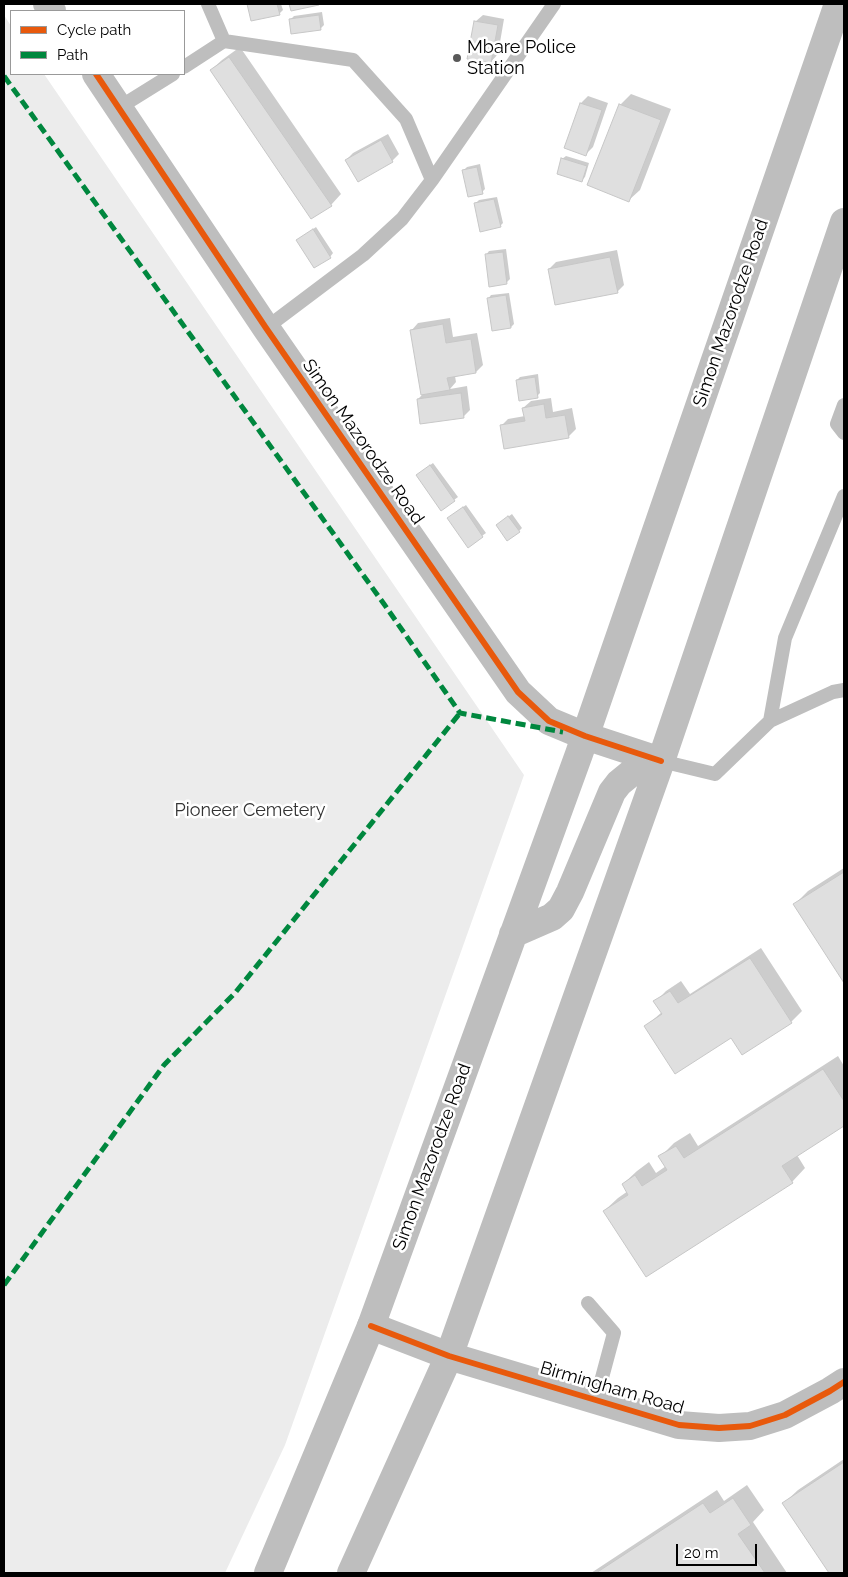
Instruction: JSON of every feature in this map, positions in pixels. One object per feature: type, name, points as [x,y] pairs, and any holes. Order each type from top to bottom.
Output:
[{"type":"main road","name":"Simon Mazorodze Road","points":[[268,1573],[370,1326],[585,736],[838,4]]},
{"type":"main road","name":"Simon Mazorodze Road","points":[[97,75],[120,107],[266,328],[518,692],[549,721],[585,736],[661,761]]},
{"type":"main road","points":[[351,1573],[449,1356],[661,761],[844,222]]},
{"type":"main road","points":[[513,934],[552,917],[561,909],[612,792],[630,774],[661,761]]},
{"type":"main road","name":"Birmingham Road","points":[[370,1326],[449,1356],[679,1425],[719,1428],[750,1426],[785,1415],[844,1382]]},
{"type":"lane","points":[[208,4],[224,41]]},
{"type":"lane","points":[[266,328],[363,255],[402,218],[432,180],[554,4]]},
{"type":"lane","points":[[185,66],[224,41],[352,60],[406,119],[432,180]]},
{"type":"lane","points":[[120,107],[171,75]]},
{"type":"lane","points":[[844,405],[837,424],[844,433]]},
{"type":"lane","points":[[770,721],[785,638],[844,496]]},
{"type":"lane","points":[[661,761],[715,774],[770,721],[833,692],[844,690]]},
{"type":"lane","points":[[588,1303],[614,1333],[596,1400]]},
{"type":"green space","name":"Pioneer Cemetery","points":[[4,15],[10,24],[10,75],[45,75],[524,775],[285,1445],[225,1573],[4,1573]]},
{"type":"building","points":[[247,4],[277,4],[280,15],[251,21]]},
{"type":"building","points":[[289,4],[319,4],[319,5],[291,11]]},
{"type":"building","points":[[319,15],[321,30],[291,34],[289,19]]},
{"type":"building","points":[[474,21],[498,25],[491,63],[467,59]]},
{"type":"building","points":[[229,57],[332,206],[311,219],[210,70]]},
{"type":"building","points":[[580,103],[602,110],[586,156],[564,148]]},
{"type":"building","points":[[619,104],[661,120],[629,202],[587,185]]},
{"type":"building","points":[[381,140],[393,162],[358,182],[345,160]]},
{"type":"building","points":[[561,158],[587,166],[582,182],[557,174]]},
{"type":"building","points":[[477,167],[483,194],[468,197],[462,170]]},
{"type":"building","points":[[494,199],[501,227],[480,232],[474,203]]},
{"type":"building","points":[[313,229],[331,258],[314,268],[296,240]]},
{"type":"building","points":[[503,252],[507,284],[489,287],[485,254]]},
{"type":"building","points":[[610,257],[618,293],[555,305],[548,269]]},
{"type":"building","points":[[506,295],[511,328],[492,331],[487,298]]},
{"type":"building","points":[[443,324],[446,343],[471,339],[476,373],[447,378],[450,390],[421,395],[410,330]]},
{"type":"building","points":[[535,377],[538,398],[519,401],[516,380]]},
{"type":"building","points":[[461,393],[464,418],[420,424],[417,399]]},
{"type":"building","points":[[544,404],[546,418],[565,415],[569,438],[504,449],[500,425],[525,421],[522,408]]},
{"type":"building","points":[[430,465],[455,501],[441,511],[416,475]]},
{"type":"building","points":[[463,507],[483,537],[468,548],[447,518]]},
{"type":"building","points":[[508,516],[520,532],[507,541],[496,525]]},
{"type":"building","points":[[844,872],[844,983],[793,904]]},
{"type":"building","points":[[750,958],[792,1023],[742,1055],[731,1038],[675,1074],[644,1026],[662,1014],[653,1001],[670,991],[678,1003]]},
{"type":"building","points":[[823,1069],[844,1101],[844,1126],[782,1166],[793,1183],[646,1277],[603,1211],[628,1195],[622,1184],[635,1175],[642,1186],[667,1170],[658,1156],[676,1146],[684,1158]]},
{"type":"building","points":[[844,1462],[844,1573],[829,1573],[782,1503]]},
{"type":"building","points":[[733,1498],[751,1525],[738,1534],[765,1573],[596,1573],[703,1503],[710,1513]]},
{"type":"marked path","points":[[4,76],[384,604],[460,713],[563,732]]},
{"type":"marked path","points":[[4,1285],[164,1065],[235,993],[460,713]]},
{"type":"cycle path","points":[[97,75],[266,328],[518,692],[549,721],[585,736],[661,761]]},
{"type":"cycle path","points":[[371,1326],[449,1356],[679,1425],[719,1428],[750,1426],[785,1415],[844,1382]]},
{"type":"place","name":"Mbare Police Station","points":[[457,58]]}]
